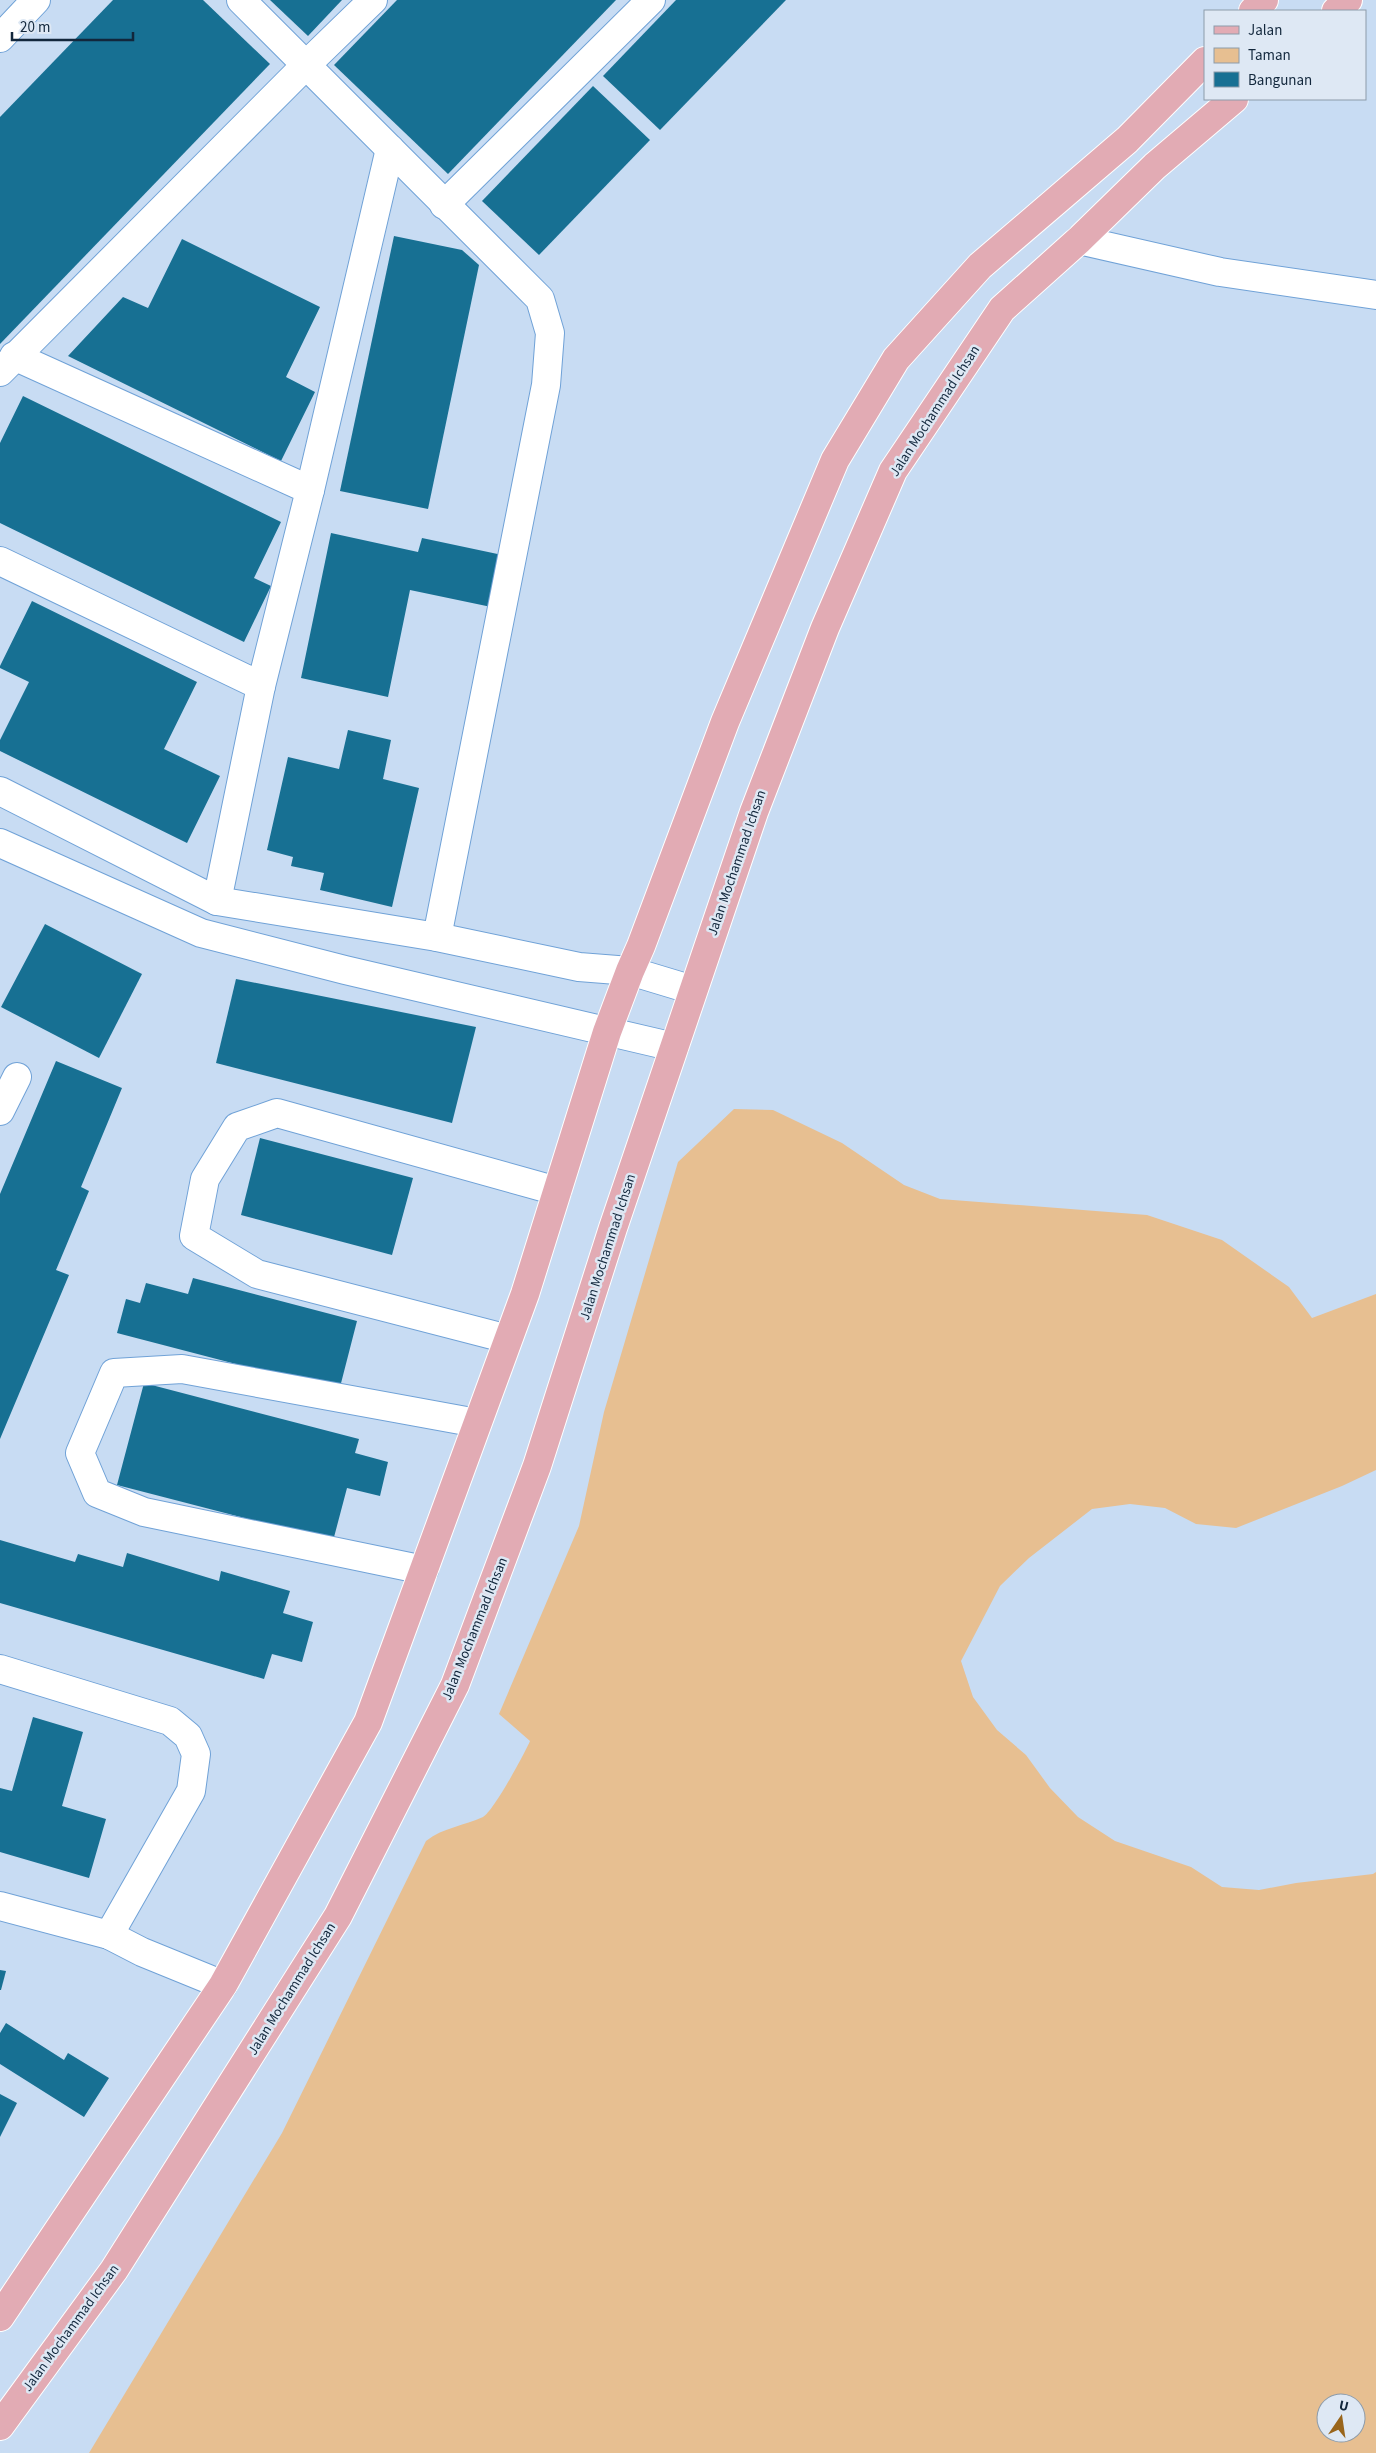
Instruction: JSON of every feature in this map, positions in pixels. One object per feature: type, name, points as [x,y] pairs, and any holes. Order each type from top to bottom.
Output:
[{"type":"main road","points":[[1254,10],[1264,0]]},
{"type":"main road","points":[[1337,10],[1348,0]]},
{"type":"main road","points":[[0,2317],[223,1985],[368,1722],[508,1339],[607,1032],[630,971],[642,946],[725,722],[835,460],[896,360],[980,266],[1127,140],[1204,62]]},
{"type":"main road","name":"Jalan Mochammad Ichsan","points":[[0,2426],[114,2270],[338,1916],[455,1685],[537,1466],[613,1228],[761,793],[825,628],[893,471],[1002,309],[1079,240],[1155,166],[1233,100]]},
{"type":"street","points":[[0,38],[36,0]]},
{"type":"street","points":[[241,0],[540,299],[550,333],[546,385],[437,938]]},
{"type":"street","points":[[310,490],[7,363],[305,66],[374,0]]},
{"type":"street","points":[[444,205],[651,0]]},
{"type":"street","points":[[217,901],[261,686],[310,490],[390,149]]},
{"type":"street","points":[[1079,240],[1220,272],[1376,296]]},
{"type":"street","points":[[0,561],[261,686]]},
{"type":"street","points":[[0,791],[217,901],[437,938],[578,967],[630,971],[694,990]]},
{"type":"street","points":[[0,843],[201,934],[674,1047]]},
{"type":"street","points":[[0,1111],[17,1077]]},
{"type":"street","points":[[508,1339],[257,1274],[194,1236],[205,1179],[236,1127],[277,1112],[557,1191]]},
{"type":"street","points":[[424,1570],[144,1512],[97,1493],[80,1453],[114,1373],[182,1369],[477,1423]]},
{"type":"street","points":[[0,1669],[170,1721],[188,1736],[196,1754],[191,1791],[109,1935]]},
{"type":"street","points":[[0,1906],[109,1935],[142,1952],[223,1985]]},
{"type":"green space","points":[[734,1109],[773,1110],[842,1143],[904,1185],[940,1199],[1147,1215],[1222,1240],[1289,1287],[1312,1318],[1376,1294],[1376,1470],[1342,1486],[1236,1528],[1196,1524],[1165,1508],[1130,1504],[1092,1509],[1029,1558],[1000,1586],[961,1661],[973,1697],[997,1730],[1026,1755],[1050,1788],[1078,1817],[1115,1841],[1191,1867],[1222,1887],[1259,1890],[1296,1883],[1373,1874],[1376,1872],[1376,2453],[89,2453],[282,2133],[426,1841],[433,1836],[476,1820],[488,1813],[508,1782],[530,1741],[499,1714],[579,1526],[604,1412],[678,1162]]},
{"type":"building","points":[[113,0],[203,0],[270,64],[0,344],[0,117]]},
{"type":"building","points":[[270,0],[342,0],[308,36]]},
{"type":"building","points":[[397,0],[616,0],[448,174],[334,65]]},
{"type":"building","points":[[676,0],[786,0],[660,130],[603,76]]},
{"type":"building","points":[[593,86],[650,140],[539,255],[482,201]]},
{"type":"building","points":[[394,236],[462,250],[479,265],[428,509],[340,491]]},
{"type":"building","points":[[182,239],[320,307],[286,377],[315,392],[281,461],[68,356],[123,297],[148,308]]},
{"type":"building","points":[[23,396],[281,522],[254,578],[271,586],[244,642],[0,523],[0,443]]},
{"type":"building","points":[[331,533],[418,552],[422,538],[507,556],[496,608],[410,590],[388,697],[301,678]]},
{"type":"building","points":[[32,601],[197,682],[164,749],[220,776],[187,843],[0,751],[0,740],[29,682],[0,668],[0,666]]},
{"type":"building","points":[[348,730],[391,740],[383,779],[419,788],[392,907],[320,890],[324,873],[291,866],[293,857],[267,850],[288,757],[339,769]]},
{"type":"building","points":[[45,924],[142,974],[99,1058],[1,1007]]},
{"type":"building","points":[[236,979],[476,1027],[452,1123],[216,1063]]},
{"type":"building","points":[[56,1061],[122,1088],[81,1187],[89,1191],[56,1270],[69,1275],[0,1439],[0,1194]]},
{"type":"building","points":[[260,1138],[413,1178],[392,1255],[241,1215]]},
{"type":"building","points":[[193,1278],[357,1321],[339,1391],[117,1333],[126,1299],[140,1303],[146,1283],[188,1294]]},
{"type":"building","points":[[144,1383],[359,1439],[355,1453],[388,1462],[380,1496],[347,1488],[333,1541],[117,1485]]},
{"type":"building","points":[[0,1540],[75,1562],[78,1554],[123,1567],[127,1553],[219,1581],[221,1571],[290,1591],[283,1613],[313,1622],[302,1662],[272,1654],[264,1679],[0,1603]]},
{"type":"building","points":[[33,1717],[83,1732],[62,1806],[106,1819],[89,1878],[0,1852],[0,1788],[12,1791]]},
{"type":"building","points":[[0,1970],[6,1971],[1,1990],[0,1990]]},
{"type":"building","points":[[6,2023],[64,2060],[68,2053],[109,2078],[84,2117],[0,2064],[0,2033]]},
{"type":"building","points":[[0,2094],[17,2103],[0,2137]]}]
